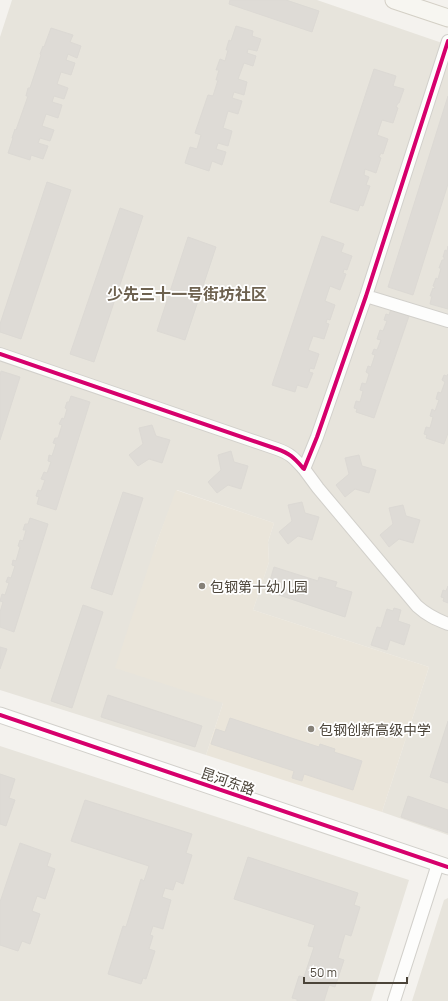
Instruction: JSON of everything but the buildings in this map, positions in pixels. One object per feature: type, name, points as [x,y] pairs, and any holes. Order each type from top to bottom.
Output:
[{"type":"main road","points":[[394,0],[448,18]]},
{"type":"street","points":[[304,469],[317,437],[366,296],[448,41]]},
{"type":"street","points":[[366,296],[448,321]]},
{"type":"street","points":[[0,354],[289,453],[295,458],[318,488],[417,606],[434,619],[448,624]]},
{"type":"street","name":"昆河东路","points":[[0,716],[443,865]]},
{"type":"street","points":[[394,1001],[443,865]]},
{"type":"shaded area","points":[[12,0],[317,0],[448,45],[448,835],[382,812],[429,667],[253,610],[269,562],[268,542],[274,523],[177,490],[155,547],[223,703],[206,755],[0,690],[0,37]]},
{"type":"shaded area","points":[[176,490],[274,523],[268,542],[269,562],[253,610],[429,667],[382,812],[206,755],[223,703],[115,668],[155,547]]},
{"type":"shaded area","points":[[0,746],[409,880],[371,1001],[0,1001]]},
{"type":"shaded area","points":[[448,898],[448,1001],[412,1001],[444,900]]},
{"type":"cycle path","points":[[0,354],[277,449],[292,457],[304,469],[317,437],[366,296],[448,41]]},
{"type":"cycle path","points":[[0,715],[448,867]]},
{"type":"place","name":"包钢第十幼儿园","points":[[202,586]]},
{"type":"place","name":"包钢创新高级中学","points":[[311,729]]},
{"type":"district","name":"少先三十一号街坊社区","points":[[187,294]]}]
